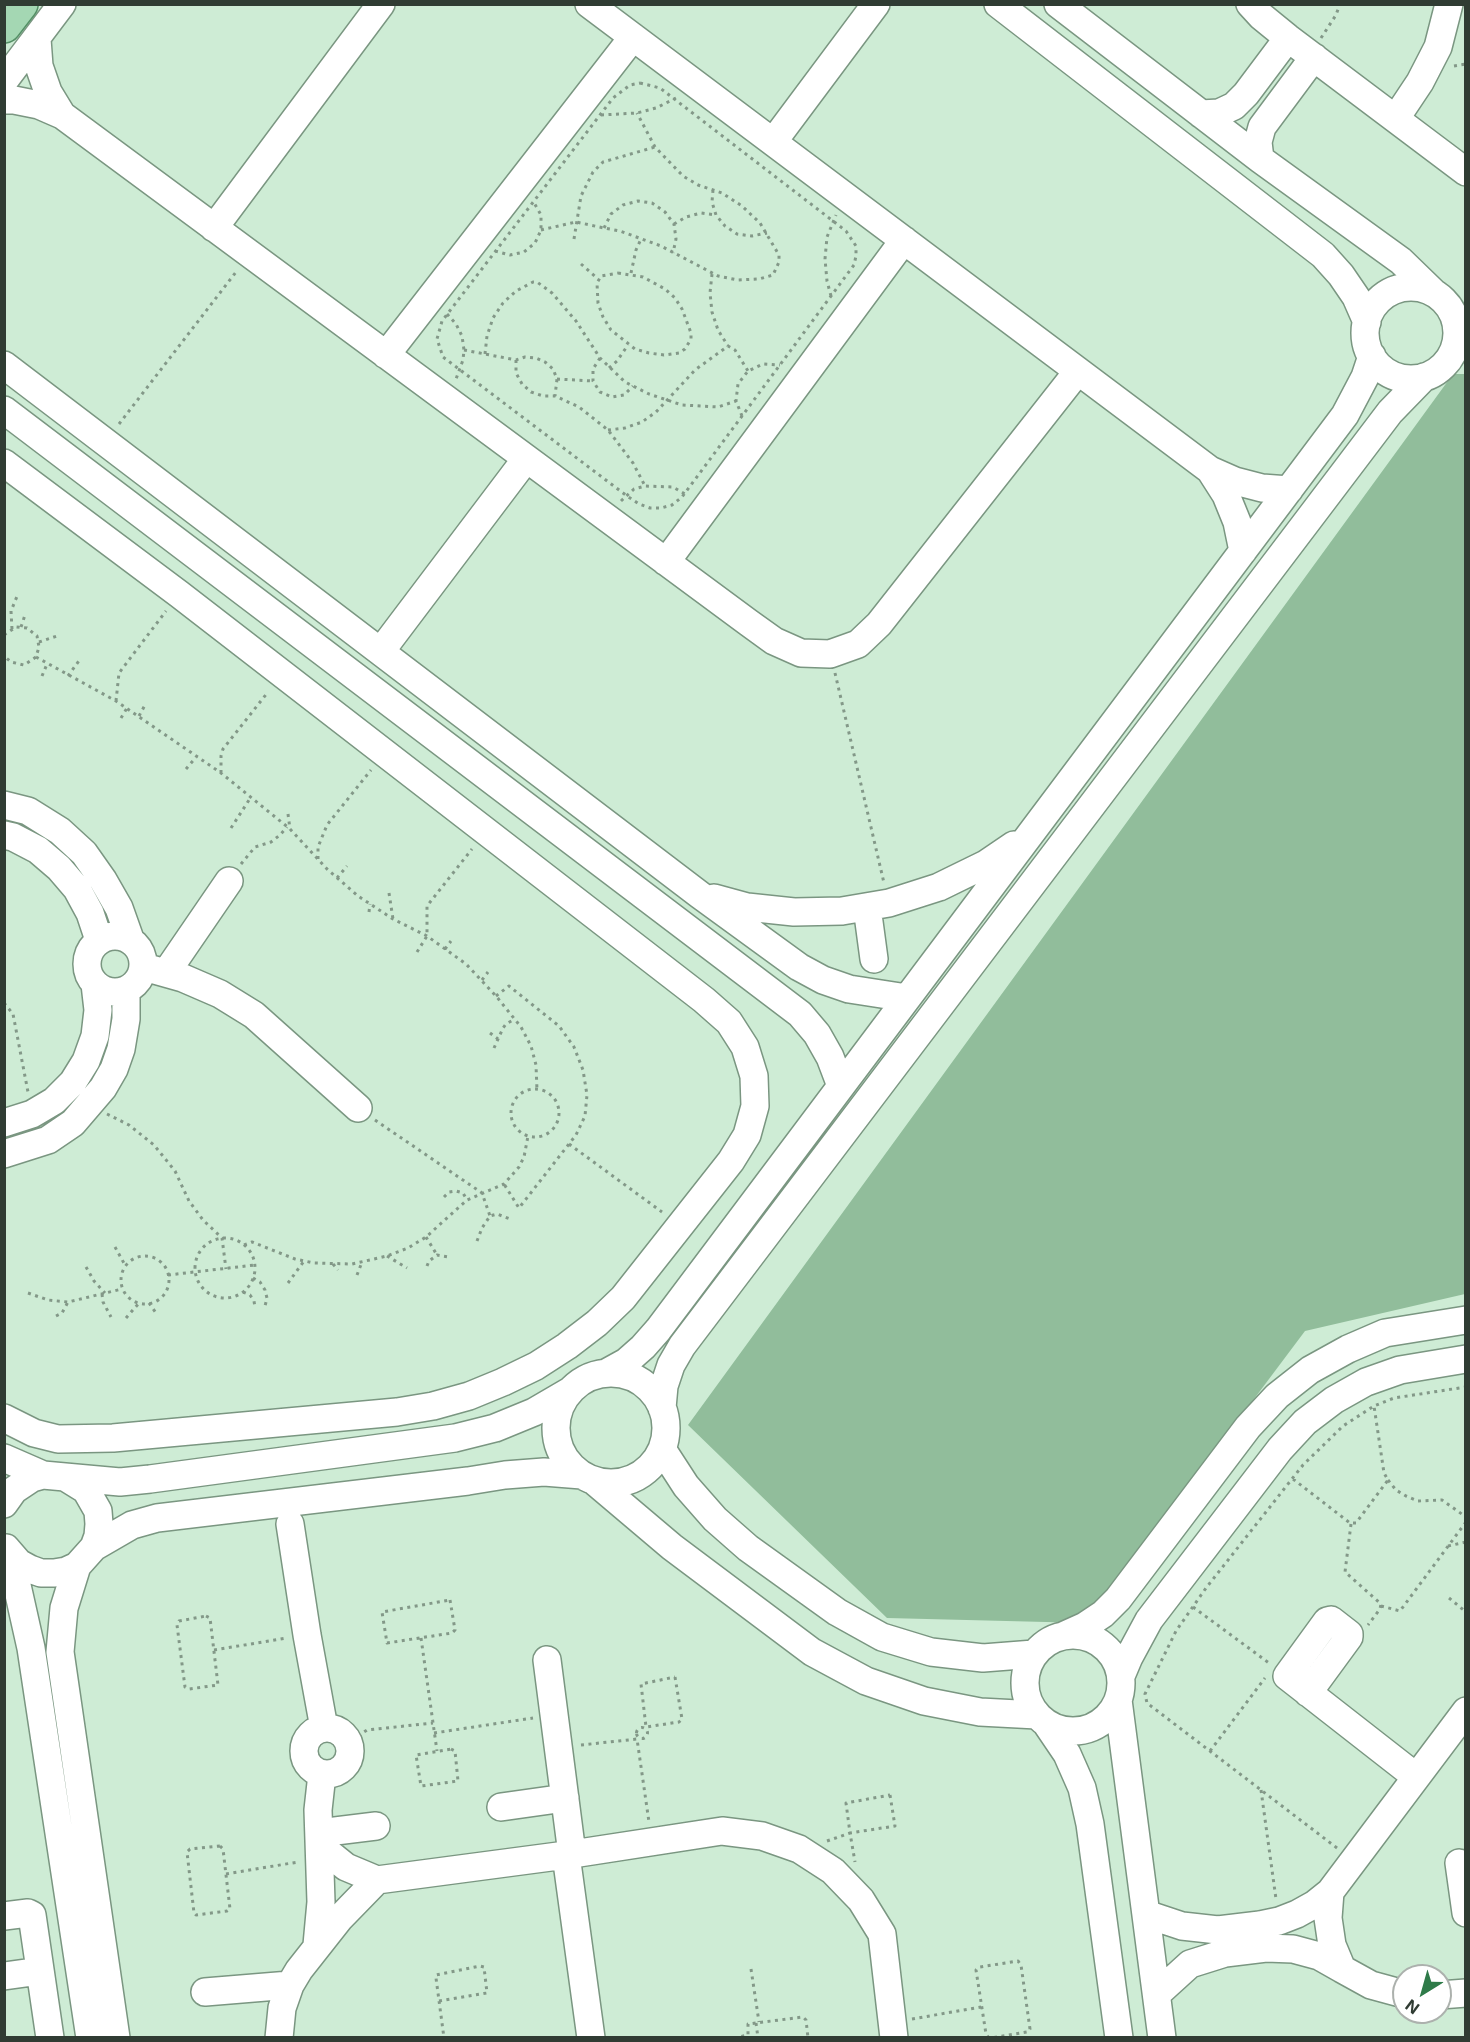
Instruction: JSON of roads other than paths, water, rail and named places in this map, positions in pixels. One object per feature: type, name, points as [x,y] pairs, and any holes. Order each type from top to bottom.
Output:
[{"type":"main road","points":[[4,26],[21,4]]},
{"type":"street","points":[[4,81],[63,4]]},
{"type":"street","points":[[214,228],[381,4]]},
{"type":"street","points":[[589,4],[1210,470],[1235,481],[1262,488],[1289,490]]},
{"type":"street","points":[[773,142],[876,4]]},
{"type":"street","points":[[998,4],[1323,255],[1356,297],[1367,322]]},
{"type":"street","points":[[1250,4],[1261,16],[1466,172]]},
{"type":"street","points":[[1396,118],[1420,82],[1438,47],[1449,4]]},
{"type":"street","points":[[7,1549],[30,1569],[54,1574],[132,1525],[157,1518],[505,1475],[544,1472],[588,1478],[608,1484],[634,1478],[646,1471],[662,1449],[665,1435],[662,1408],[664,1386],[671,1365],[682,1346],[1390,412],[1444,368],[1451,356],[1457,333],[1448,299],[1401,261],[1260,159],[1065,7]]},
{"type":"street","points":[[386,355],[485,246],[525,194],[572,115],[633,37]]},
{"type":"street","points":[[37,39],[39,66],[48,92],[62,115]]},
{"type":"street","points":[[1201,114],[1219,113],[1234,106],[1304,49]]},
{"type":"street","points":[[1260,159],[1258,142],[1262,127],[1304,49]]},
{"type":"street","points":[[1101,83],[1123,54]]},
{"type":"street","points":[[4,100],[39,105],[62,115],[774,641],[801,653],[830,654],[858,644],[879,624],[1078,371]]},
{"type":"street","points":[[666,562],[696,500],[751,425],[791,371],[844,321],[904,240]]},
{"type":"street","points":[[1444,368],[1412,379],[1388,373],[1372,357],[1366,339],[1367,322],[1371,311],[1378,301],[1393,291],[1411,287],[1448,299]]},
{"type":"street","points":[[606,1373],[634,1354],[658,1330],[1289,490],[1356,397],[1372,357]]},
{"type":"street","points":[[4,365],[700,895],[798,967],[823,980],[849,989],[907,998]]},
{"type":"street","points":[[4,410],[800,1014],[817,1034],[830,1057],[841,1086]]},
{"type":"street","points":[[381,651],[526,459]]},
{"type":"street","points":[[4,463],[179,594],[704,999],[729,1022],[745,1047],[754,1076],[755,1106],[747,1135],[731,1161],[623,1298],[589,1329],[537,1366],[503,1382],[460,1398],[397,1412],[81,1439],[58,1439],[34,1433],[4,1418]]},
{"type":"street","points":[[1210,470],[1226,495],[1237,522],[1243,551]]},
{"type":"street","points":[[4,805],[28,811],[60,831],[84,853],[114,899],[130,939]]},
{"type":"street","points":[[700,895],[747,907],[794,912],[842,911],[878,905],[939,887],[986,864],[1030,834]]},
{"type":"street","points":[[4,835],[13,837],[38,850],[59,868],[77,889],[86,905],[99,940]]},
{"type":"street","points":[[229,881],[155,970],[141,976],[134,985],[126,990],[115,992],[104,990],[89,976],[86,966],[87,956],[99,940],[119,935],[130,939],[138,946],[142,956],[155,970],[220,994],[254,1015],[358,1108]]},
{"type":"street","points":[[874,960],[878,905]]},
{"type":"street","points":[[4,1123],[32,1114],[54,1101],[73,1082],[87,1060],[96,1028],[98,1010],[95,984]]},
{"type":"street","points":[[4,1154],[48,1140],[73,1123],[103,1088],[114,1069],[121,1049],[126,1019],[126,990]]},
{"type":"street","points":[[1119,2037],[1090,1824],[1084,1797],[1067,1754],[1031,1706],[1025,1685],[1025,1674],[1034,1654],[1053,1638],[1065,1635],[1094,1620],[1118,1599],[1248,1427],[1285,1389],[1310,1370],[1348,1349],[1385,1333],[1466,1320]]},
{"type":"street","points":[[570,1391],[562,1402],[555,1429],[562,1455],[571,1466],[812,1652],[866,1681],[924,1701],[980,1712],[1042,1719],[1058,1729],[1070,1731],[1088,1729],[1104,1720],[1113,1711],[1129,1656],[1149,1620],[1280,1449],[1305,1422],[1334,1400],[1366,1382],[1400,1370],[1466,1359]]},
{"type":"street","points":[[4,1504],[22,1483],[54,1476],[120,1482],[455,1438],[495,1428],[534,1412],[570,1391],[580,1382],[606,1373],[634,1378],[655,1396],[662,1408]]},
{"type":"street","points":[[662,1449],[686,1486],[715,1519],[748,1548],[837,1612],[882,1637],[932,1652],[983,1658],[1034,1654]]},
{"type":"street","points":[[4,1458],[86,1490],[95,1506],[99,1524],[98,1536],[85,1556],[64,1608],[60,1652],[116,2037]]},
{"type":"street","points":[[290,1524],[324,1728]]},
{"type":"street","points":[[7,1549],[31,1648],[90,2037]]},
{"type":"street","points":[[1308,1693],[1350,1636],[1332,1621],[1327,1621],[1281,1671],[1308,1693],[1415,1776]]},
{"type":"street","points":[[1065,1635],[1090,1637],[1101,1643],[1111,1652],[1118,1664],[1162,2037]]},
{"type":"street","points":[[547,1660],[565,1798],[569,1855],[591,2037]]},
{"type":"street","points":[[1146,1914],[1182,1926],[1218,1930],[1279,1921],[1306,1909],[1330,1892],[1466,1711]]},
{"type":"street","points":[[324,1728],[338,1731],[348,1742],[350,1749],[350,1756],[343,1769],[329,1775],[322,1774],[308,1765],[304,1750],[310,1736],[324,1728]]},
{"type":"street","points":[[317,1945],[321,1902],[318,1810],[322,1774]]},
{"type":"street","points":[[501,1807],[565,1798]]},
{"type":"street","points":[[320,1846],[376,1826]]},
{"type":"street","points":[[320,1846],[346,1868],[377,1880],[569,1855],[722,1831],[762,1836],[799,1849],[833,1871],[861,1900],[882,1934],[893,2030]]},
{"type":"street","points":[[1459,1863],[1466,1913]]},
{"type":"street","points":[[279,2037],[282,2008],[290,1985],[317,1945],[377,1880]]},
{"type":"street","points":[[1330,1892],[1328,1918],[1332,1945],[1342,1969]]},
{"type":"street","points":[[18,1915],[40,1971],[50,2037]]},
{"type":"street","points":[[1156,1994],[1190,1964],[1225,1953],[1266,1948],[1293,1949],[1319,1956],[1371,1985],[1392,1991]]},
{"type":"street","points":[[4,1976],[40,1971]]},
{"type":"street","points":[[205,1992],[290,1985]]}]
